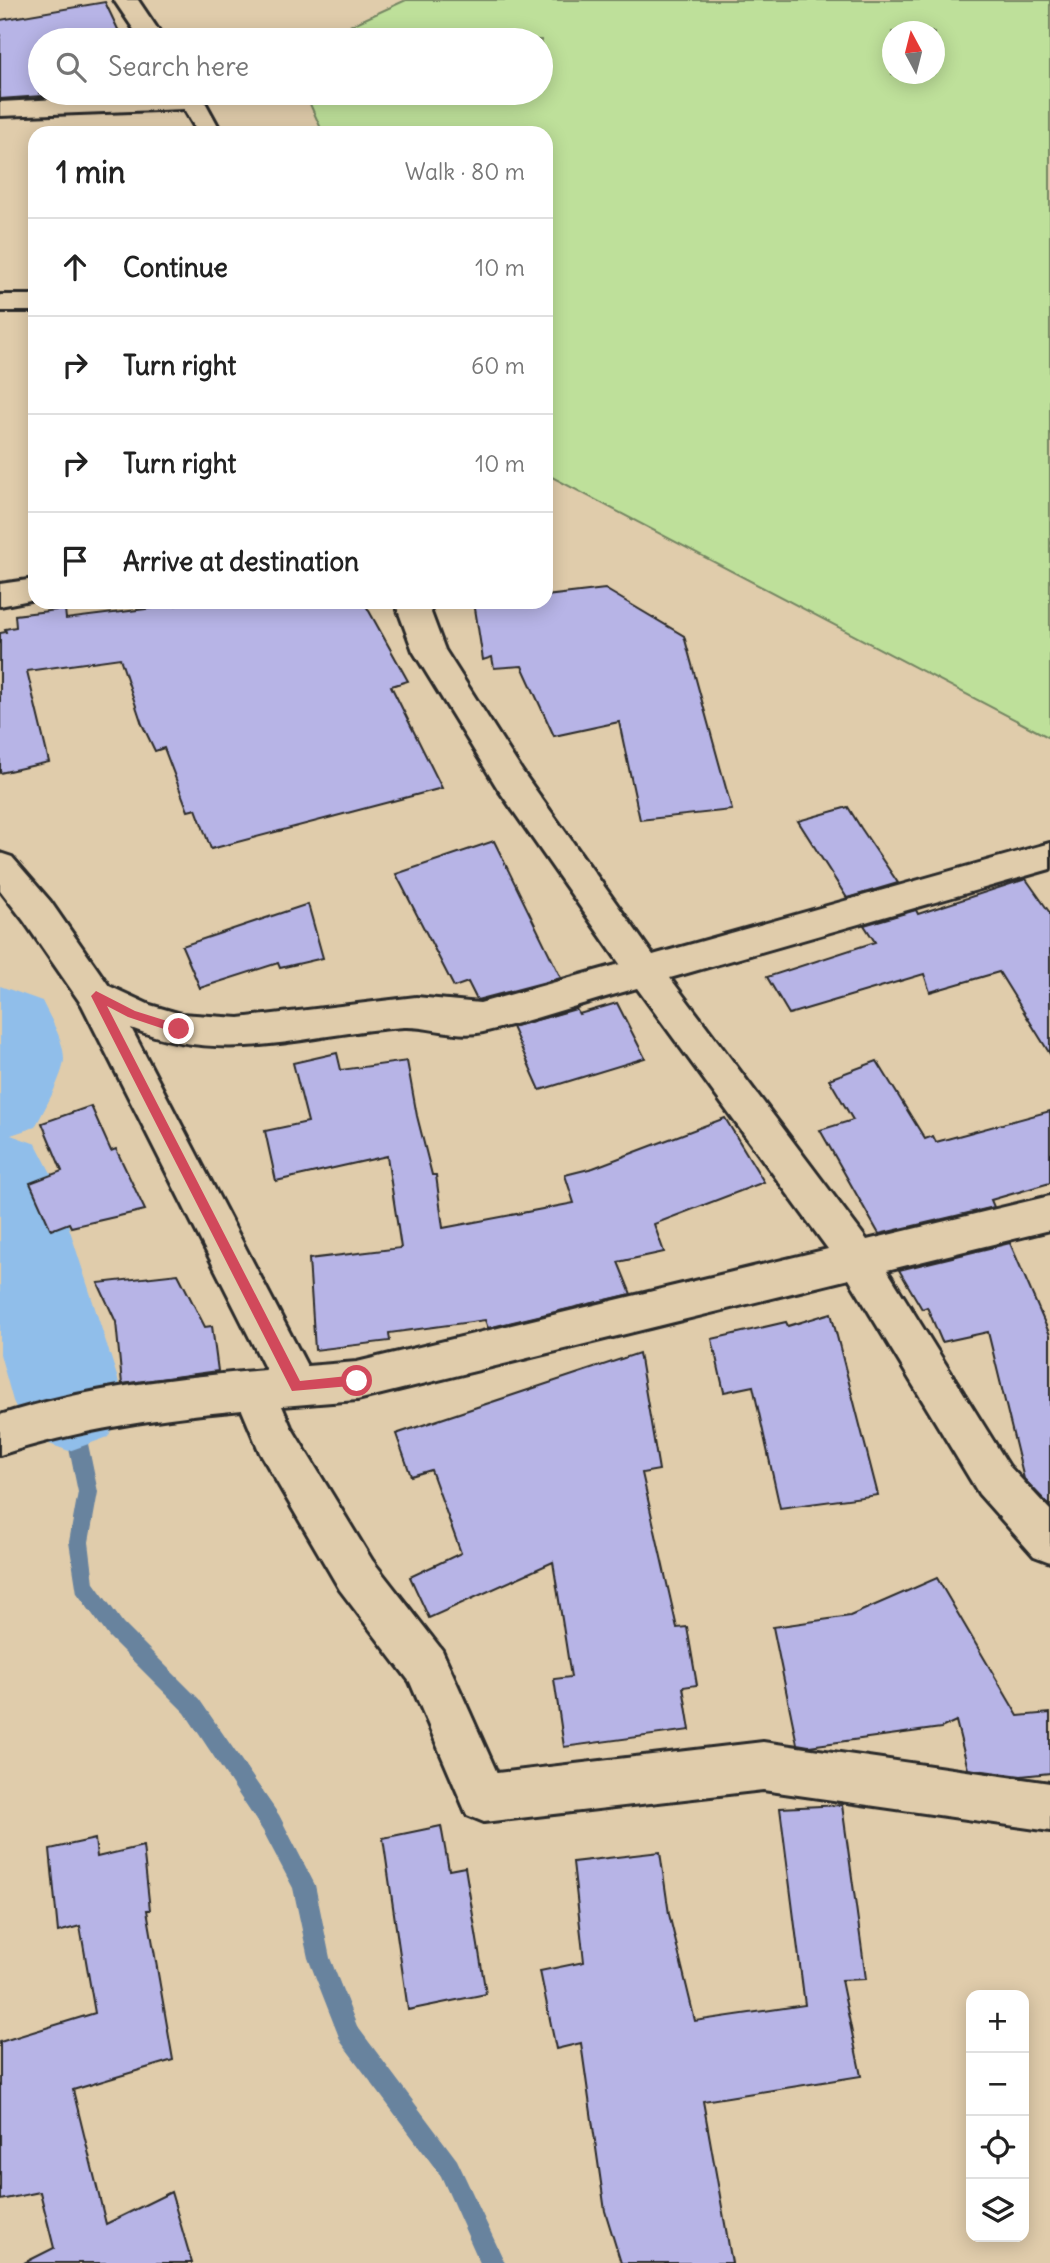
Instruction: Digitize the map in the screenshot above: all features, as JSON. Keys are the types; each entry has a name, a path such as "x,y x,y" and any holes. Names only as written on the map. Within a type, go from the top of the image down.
{"street":[{"path":"126,0 145,28"},
{"path":"0,109 64,105"},
{"path":"195,105 206,126"},
{"path":"0,303 28,303"},
{"path":"0,595 28,590"},
{"path":"414,609 429,651 510,780 646,973 859,1260 994,1480 1049,1537"},
{"path":"96,996 132,1014 179,1029 237,1033 416,1012 458,1019 480,1018 1050,856"},
{"path":"0,866 37,911 96,996 275,1388 275,1439 356,1574 426,1666 484,1798 763,1766 1050,1807"},
{"path":"0,1436 36,1423 194,1395 357,1381 1050,1213"}],"green space":[{"path":"406,0 1050,0 1050,738 553,478 553,126 320,126 310,105 553,105 553,28 345,28"}],"building":[{"path":"105,2 117,28 28,28 28,97 0,99 0,20"},
{"path":"605,589 684,636 732,810 640,820 619,722 554,736 522,666 494,668 492,657 483,660 475,609 553,609 553,595"},
{"path":"65,609 66,619 145,609 368,609 408,681 391,686 442,788 211,849 196,809 188,811 164,748 155,751 142,724 120,658 27,671 49,762 0,773 0,633 16,627 15,615"},
{"path":"848,807 898,883 847,898 798,821"},
{"path":"494,841 561,978 477,1000 468,982 454,987 396,874"},
{"path":"1026,879 1050,913 1050,1054 999,972 930,992 924,974 789,1014 767,977 875,942 864,925 916,910 918,914"},
{"path":"308,904 323,958 280,968 278,963 200,988 182,946"},
{"path":"617,1003 645,1058 540,1090 512,1027 576,1009 579,1014"},
{"path":"337,1053 341,1070 407,1061 432,1175 436,1175 443,1228 574,1203 565,1175 593,1168 725,1118 764,1182 654,1224 664,1252 618,1262 631,1294 488,1328 485,1320 389,1333 390,1341 315,1350 309,1259 401,1248 387,1156 276,1181 265,1131 308,1122 293,1063"},
{"path":"877,1061 925,1139 933,1136 936,1142 1050,1111 1050,1183 991,1200 994,1207 879,1234 820,1130 853,1120 829,1079"},
{"path":"91,1106 111,1151 116,1149 145,1210 71,1227 69,1223 51,1230 30,1183 62,1171 42,1123"},
{"path":"1010,1243 1050,1335 1050,1506 1024,1479 988,1332 942,1342 927,1307 922,1309 899,1270"},
{"path":"178,1274 205,1327 212,1326 218,1371 122,1384 116,1322 98,1283"},
{"path":"831,1313 878,1495 780,1508 753,1386 724,1392 712,1339 786,1322 788,1326"},
{"path":"639,1353 659,1470 642,1473 677,1628 687,1627 697,1685 683,1687 690,1730 564,1747 554,1679 571,1677 553,1562 429,1618 410,1577 461,1553 431,1470 411,1476 396,1434"},
{"path":"937,1578 1018,1716 1050,1713 1050,1773 1021,1776 968,1769 956,1721 941,1728 809,1746 797,1744 773,1627 850,1616"},
{"path":"842,1805 866,1979 841,1980 861,2076 703,2101 732,2263 621,2263 605,2211 581,2043 556,2049 540,1971 584,1962 573,1862 660,1852 669,1914 695,2021 805,2005 780,1808"},
{"path":"441,1826 449,1870 465,1867 486,1994 408,2010 383,1838"},
{"path":"95,1839 97,1857 143,1846 150,1910 147,1910 173,2060 73,2090 106,2224 171,2192 192,2263 24,2263 54,2248 40,2192 0,2200 0,2042 95,2013 80,1926 58,1932 50,1849"}],"waterway":[{"path":"0,1025 7,1029 15,1060 0,1098"},
{"path":"0,1175 69,1401"},
{"path":"76,1434 88,1492 79,1542 84,1586 116,1630 192,1706 271,1823 304,1885 319,1958 349,2034 449,2168 493,2263"}],"route":[{"path":"179,1029 132,1014 96,996 296,1387 357,1381"}]}
